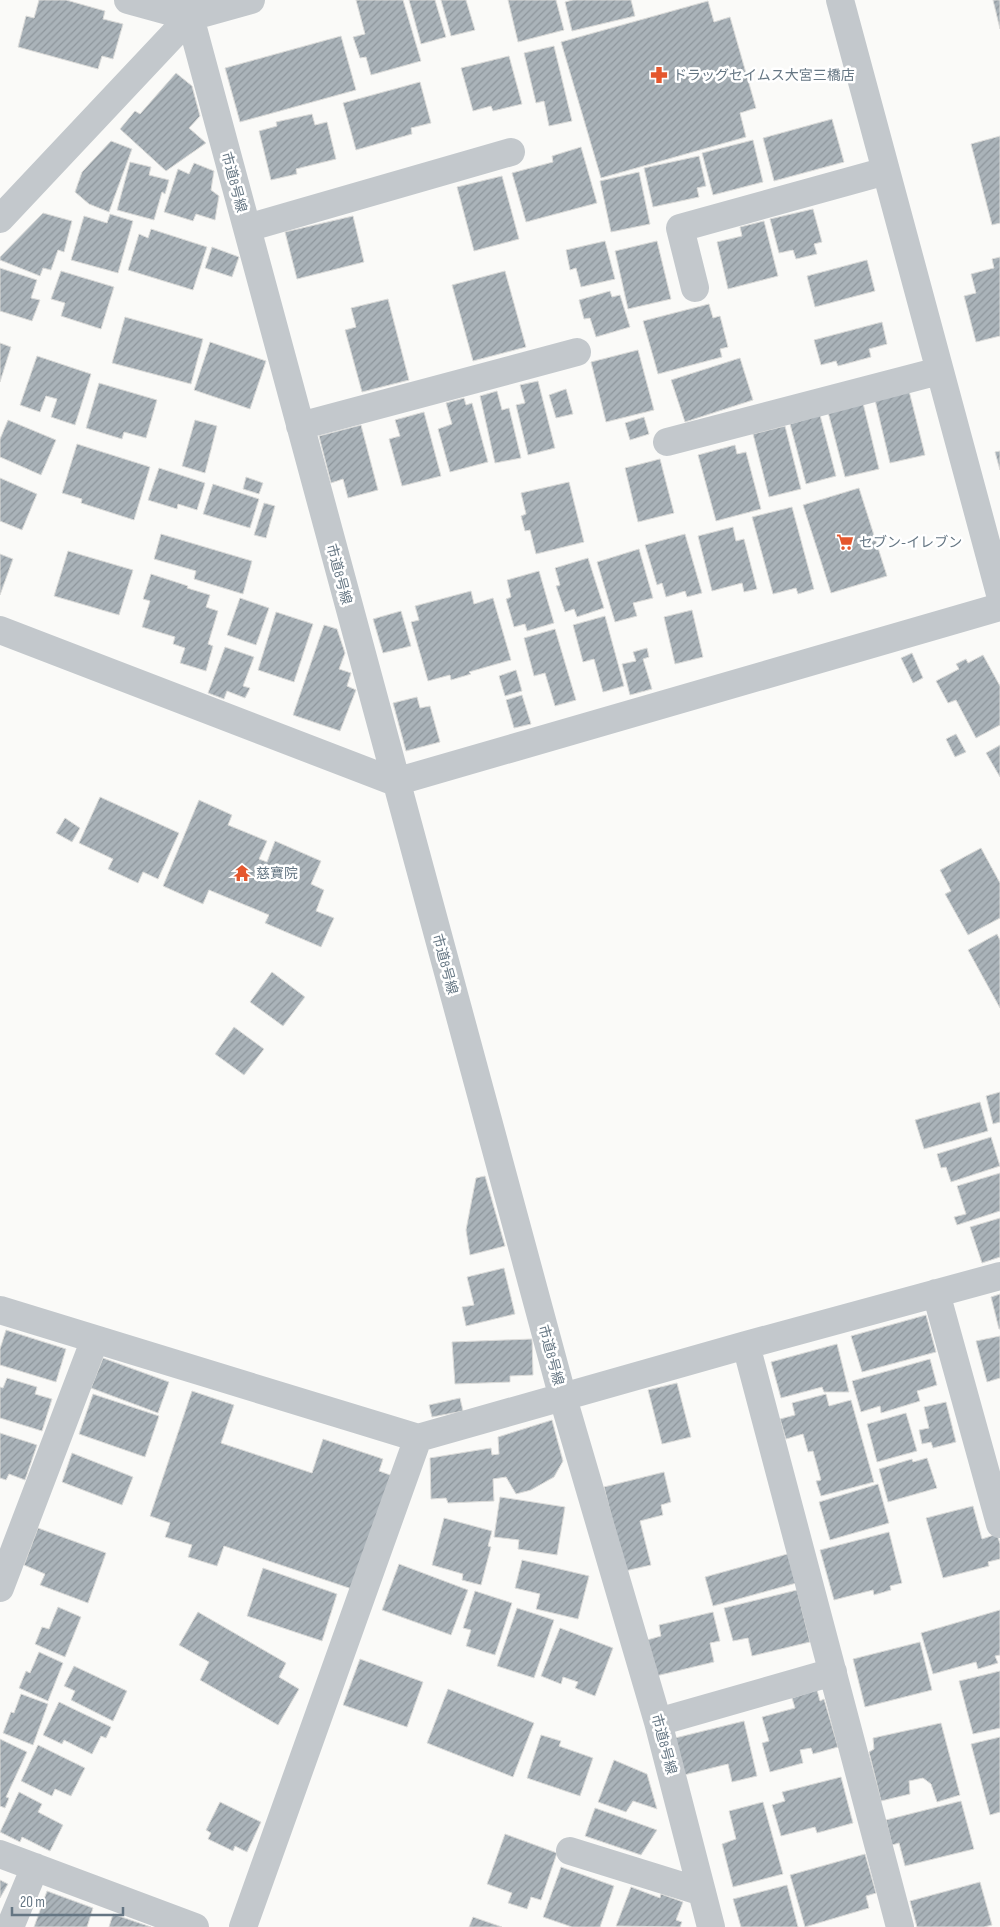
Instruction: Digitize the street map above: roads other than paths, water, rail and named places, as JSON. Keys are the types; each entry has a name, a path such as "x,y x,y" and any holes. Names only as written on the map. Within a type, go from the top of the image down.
{"street":[{"path":"128,0 192,9 251,0"},
{"path":"840,0 1000,594"},
{"path":"0,219 192,9"},
{"name":"市道8号線","path":"192,9 247,228 395,782 563,1398 658,1722 711,1927"},
{"path":"247,228 511,152"},
{"path":"695,288 680,228 886,171"},
{"path":"300,426 577,352"},
{"path":"667,442 939,370"},
{"path":"0,630 395,782 1000,607"},
{"path":"0,1310 418,1438 746,1345 1000,1276"},
{"path":"936,1293 1000,1524"},
{"path":"0,1588 95,1339"},
{"path":"746,1345 900,1927"},
{"path":"243,1927 418,1438"},
{"path":"658,1722 833,1672"},
{"path":"570,1851 702,1892"},
{"path":"0,1854 195,1927"},
{"path":"10,1927 35,1867"}],"place":[{"name":"ドラッグセイムス大宮三橋店","path":"659,75"},
{"name":"セブン-イレブン","path":"845,542"},
{"name":"慈寶院","path":"242,873"}]}
